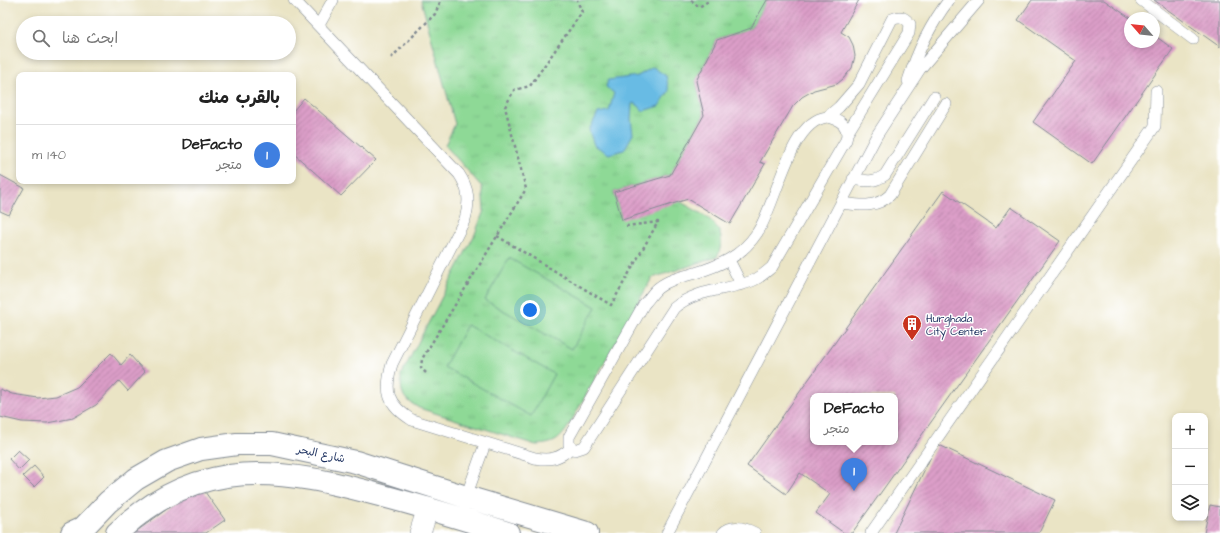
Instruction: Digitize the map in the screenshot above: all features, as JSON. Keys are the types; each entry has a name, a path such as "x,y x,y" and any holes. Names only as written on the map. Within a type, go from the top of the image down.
{"main road":[{"name":"شارع البحر","path":"72,533 83,528 108,502 136,479 167,461 201,449 236,444 272,444 356,462 587,533"},
{"path":"116,533 133,517 161,498 191,484 224,476 257,472 291,475 350,486 508,533"}],"street":[{"path":"420,533 428,508"}],"lane":[{"path":"294,0 459,174 466,184 469,206 466,219 392,364 387,391 391,402 398,411 412,420 485,444 542,459 558,457 571,448"},
{"path":"319,25 333,0"},
{"path":"904,92 916,56 927,32 949,0"},
{"path":"667,533 853,179 878,135 904,92 937,48 979,0"},
{"path":"1141,0 1193,39"},
{"path":"571,448 575,450 584,447 674,308 684,300 698,294 741,284 760,276 772,267 846,140 848,132 909,33 910,24 904,18 900,16 892,19 859,84 827,117"},
{"path":"871,533 1155,126 1156,91"},
{"path":"853,179 875,181 885,175 934,97"},
{"path":"841,203 872,205 885,200 890,195 946,104"},
{"path":"571,448 568,441 570,434 644,304 657,289 671,280 729,260 744,250 758,232 798,137 812,123 820,118 827,117 836,119 845,126 848,132"},
{"path":"729,260 741,284"},
{"path":"466,497 485,444"},
{"path":"723,533 726,530 743,527 755,533"}],"path":[{"path":"391,58 435,14 441,0"},
{"path":"426,374 421,368 422,358 526,189 505,107 514,90 530,86 582,12 577,0"},
{"path":"691,0 699,7 710,0"},
{"path":"497,236 611,305 658,222 626,226"}],"green space":[{"path":"421,0 767,0 751,28 717,40 696,81 704,115 670,175 614,192 622,219 679,201 706,216 718,229 721,237 721,246 717,257 652,278 568,427 562,436 551,443 536,445 419,408 409,401 402,392 401,375 475,234 484,210 482,187 445,145 455,124"},
{"path":"509,258 596,307 572,349 485,300"},
{"path":"467,325 554,374 531,416 444,367"}],"water":[{"path":"653,67 666,76 669,91 659,106 643,111 639,106 634,103 632,104 631,119 633,134 624,150 609,154 594,145 589,130 598,113 609,111 614,93 606,87 608,80 638,76"}],"building":[{"path":"767,0 859,0 841,32 849,37 853,45 855,56 852,68 837,84 814,90 802,97 793,106 760,162 765,164 730,224 688,199 622,220 614,192 670,175 704,115 696,81 717,40 751,28"},
{"path":"1032,0 1104,0 1124,14 1124,48 1160,48 1160,39 1173,49 1092,164 1033,122 1076,61 1018,20"},
{"path":"1154,0 1220,0 1220,47"},
{"path":"304,98 376,160 341,196 296,156 296,107"},
{"path":"0,175 24,188 9,215 0,211"},
{"name":"Hurghada City Center","path":"943,191 996,228 1011,207 1060,241 852,533 844,533 816,513 830,494 800,473 786,494 747,466"},
{"path":"111,353 121,365 130,355 145,372 128,391 119,381 96,405 73,418 47,423 22,422 0,417 0,389 12,394 38,398 56,396 77,387"},
{"path":"937,444 1055,500 1039,533 894,533"},
{"path":"18,450 29,460 19,470 9,459"},
{"path":"34,466 44,477 34,487 23,476"},
{"path":"200,485 225,520 206,533 134,533"},
{"path":"1210,505 1220,507 1220,533 1204,533 1207,521 1208,521"}],"place":[{"name":"Hurghada City Center","path":"912,341"},
{"name":"DeFacto","path":"854,491"}]}
